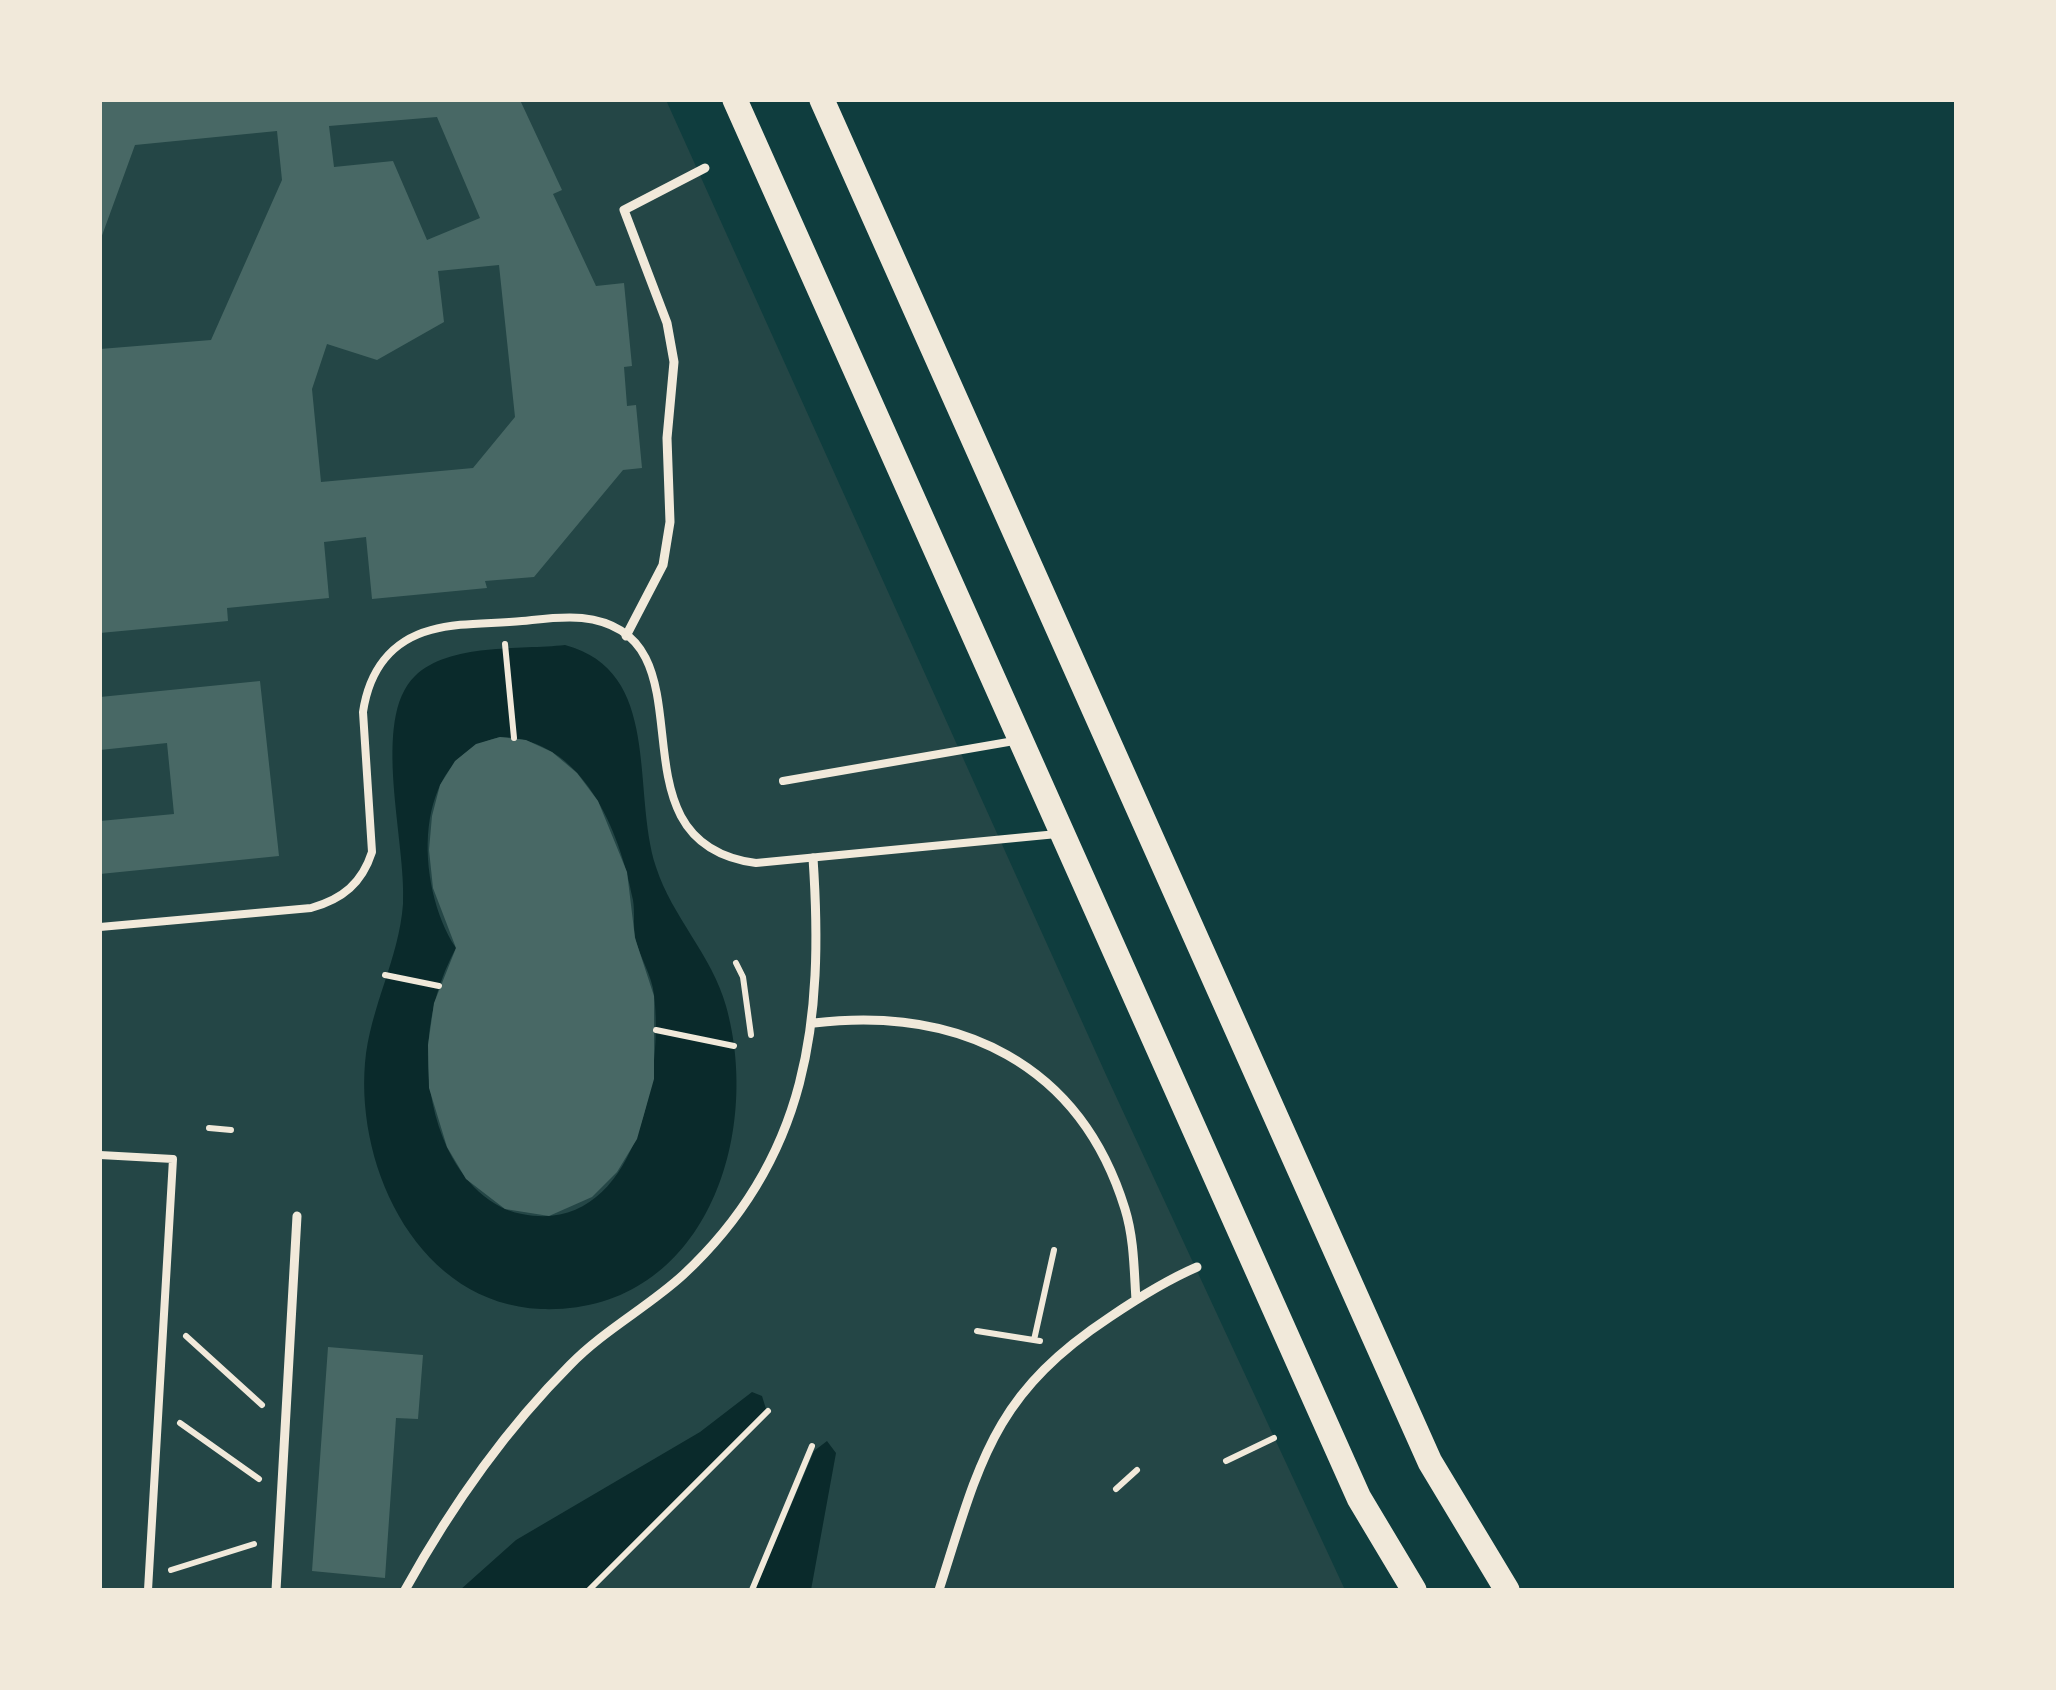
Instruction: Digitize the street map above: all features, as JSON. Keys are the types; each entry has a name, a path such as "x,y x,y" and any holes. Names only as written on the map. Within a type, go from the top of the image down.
{"main road":[{"path":"735,100 1359,1498 1414,1590"},
{"path":"822,100 1430,1462 1507,1590"}],"street":[{"path":"626,636 663,565 670,522 667,438 674,362 666,323 624,210 705,168"},
{"path":"405,1590 478,1471 522,1417 572,1363 680,1278 730,1224 776,1148 796,1098 814,1023 818,942 814,858"},
{"path":"814,1023 867,1018 943,1027 1013,1058 1044,1081 1094,1139 1112,1174 1133,1248 1136,1300"},
{"path":"276,1590 297,1216"},
{"path":"939,1590 974,1480 994,1437 1038,1371 1136,1300 1198,1267"}],"lane":[{"path":"100,927 312,908 329,904 356,884 367,869 374,833 363,712 366,691 374,672 401,643 437,628 564,618 608,624 626,636 652,670 671,798 689,830 719,854 737,861 756,864 1061,834"},
{"path":"782,781 1018,741"},
{"path":"100,1155 172,1159 148,1590"}],"path":[{"path":"505,651 514,738"},
{"path":"736,963 743,978 751,1035"},
{"path":"385,975 439,986"},
{"path":"656,1030 734,1046"},
{"path":"209,1128 231,1130"},
{"path":"1034,1340 1054,1250"},
{"path":"164,1315 285,1426"},
{"path":"977,1330 1068,1347"},
{"path":"158,1408 281,1494"},
{"path":"589,1590 768,1411"},
{"path":"1226,1461 1274,1438"},
{"path":"752,1590 812,1446"},
{"path":"1116,1490 1136,1470"},
{"path":"149,1576 279,1536"}],"shaded area":[{"path":"100,100 666,100 1107,1077 1345,1590 100,1590"},
{"path":"565,645 596,659 617,680 630,706 638,736 656,867 720,987 726,1006 735,1057 735,1110 726,1161 708,1209 680,1251 643,1283 597,1303 541,1309 498,1301 461,1284 430,1257 404,1225 385,1187 372,1146 365,1104 365,1063 403,904 392,751 402,696 415,676 446,658 486,650","holes":["500,737 529,741 554,753 575,771 607,818 627,873 635,937 654,995 653,1066 634,1143 616,1176 592,1201 561,1214 508,1210 484,1196 464,1176 435,1114 428,1066 431,1018 456,948 442,922 428,859 429,827 436,796 449,770 471,749"]},
{"path":"752,1392 762,1396 766,1409 585,1590 460,1590 516,1540 700,1432"},
{"path":"827,1441 836,1453 811,1590 755,1590 814,1451"}],"building":[{"path":"100,100 520,100 562,190 553,194 596,286 624,283 632,366 624,367 627,406 636,405 642,468 623,470 534,577 485,581 487,588 372,599 366,537 324,542 329,598 227,608 228,621 100,633 100,349 211,340 282,180 277,131 135,145 100,241","holes":["437,117 480,218 427,240 393,161 334,167 329,126","499,265 515,417 473,468 321,482 312,389 327,344 377,360 444,322 438,271"]},
{"path":"260,681 279,856 100,874 100,821 174,814 167,743 100,750 100,697"},
{"path":"500,737 526,740 552,752 577,773 598,801 627,872 635,938 654,996 654,1079 637,1139 617,1172 592,1197 549,1216 505,1209 466,1179 447,1147 429,1088 428,1045 434,1003 456,948 433,888 429,850 432,816 440,785 455,761 476,744"},
{"path":"328,1347 423,1355 418,1419 396,1418 385,1578 312,1571"}]}
